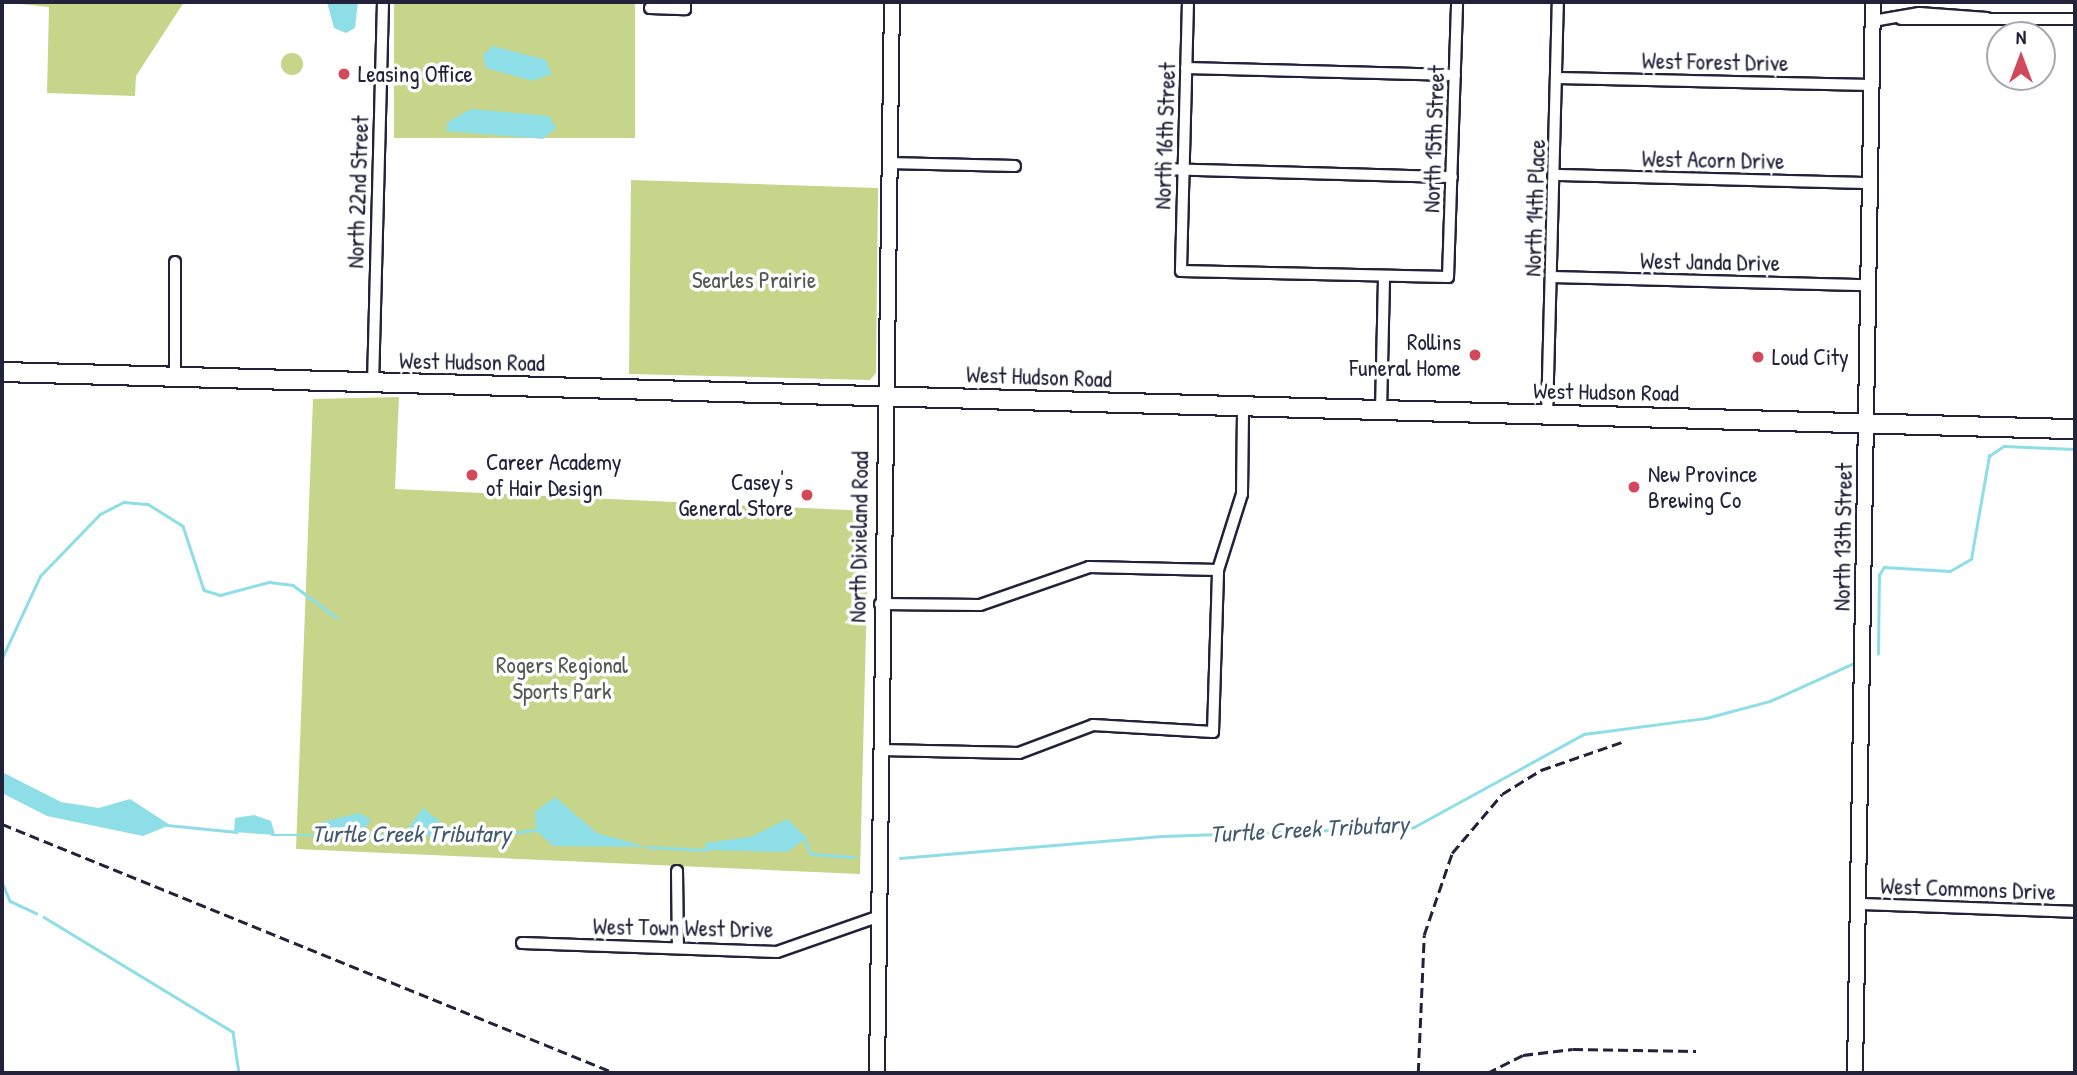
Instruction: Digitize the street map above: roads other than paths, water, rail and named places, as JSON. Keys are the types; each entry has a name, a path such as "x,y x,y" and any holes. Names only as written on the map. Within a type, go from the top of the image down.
{"highway":[{"name":"West Hudson Road","path":"2,372 2075,429"}],"main road":[{"name":"North Dixieland Road","path":"877,1073 881,750 879,604 892,2"},
{"name":"North 13th Street","path":"1855,1073 1860,904 1873,2"}],"street":[{"name":"North 22nd Street","path":"373,384 383,2"},
{"path":"650,8 685,9 685,2"},
{"name":"North 16th Street","path":"1188,2 1181,271 1384,276"},
{"name":"North 15th Street","path":"1384,276 1448,277 1457,2"},
{"name":"North 14th Place","path":"1547,416 1558,2"},
{"path":"1873,21 2075,19"},
{"path":"1186,68 1455,75"},
{"name":"West Forest Drive","path":"1558,78 1871,85"},
{"path":"888,163 1015,166"},
{"path":"1161,169 1452,177"},
{"name":"West Acorn Drive","path":"1555,175 1869,183"},
{"path":"175,262 176,378"},
{"path":"1381,411 1384,276"},
{"name":"West Janda Drive","path":"1552,277 1867,285"},
{"path":"881,750 1019,753 1093,725 1213,732 1217,569 1242,494 1242,407"},
{"path":"879,604 980,606 1089,567 1217,569"},
{"path":"677,871 678,948"},
{"name":"West Commons Drive","path":"1860,904 2075,912"},
{"name":"West Town West Drive","path":"522,943 777,952 880,916"}],"water":[{"path":"327,2 358,2 355,28 346,33 334,28"},
{"path":"493,46 546,60 552,74 532,81 486,68 483,55"},
{"path":"471,109 549,116 556,128 543,139 446,131 448,122"},
{"path":"2,772 61,802 99,808 130,799 170,825 143,836 47,816 2,793"},
{"path":"555,797 597,833 647,847 553,846 536,830 535,812"},
{"path":"423,808 447,827 466,839 403,835"},
{"path":"359,813 371,819 362,833 322,833 314,824"},
{"path":"254,815 271,821 275,835 234,832 235,818"},
{"path":"787,819 807,838 787,852 706,850 705,843 750,837"}],"waterway":[{"name":"Turtle Creek Tributary","path":"1878,654 1879,575 1884,567 1950,571 1971,559 1989,456 2004,446 2075,449"},
{"path":"2,658 40,576 100,514 124,502 148,504 183,526 204,590 220,595 269,582 293,585 336,617"},
{"name":"Turtle Creek Tributary","path":"900,858 1162,836 1414,827 1584,734 1706,718 1770,701 1854,663"},
{"name":"Turtle Creek Tributary","path":"167,825 237,832"},
{"name":"Turtle Creek Tributary","path":"464,838 536,830"},
{"name":"Turtle Creek Tributary","path":"272,835 405,835"},
{"name":"Turtle Creek Tributary","path":"804,838 811,854 854,857"},
{"name":"Turtle Creek Tributary","path":"647,847 707,850"},
{"path":"2,882 10,901 36,913"},
{"path":"44,917 233,1032 239,1073"}],"railway":[{"path":"1418,1073 1424,935 1452,853 1502,794 1541,770 1622,742"},
{"path":"2,824 615,1073"},
{"path":"1487,1073 1523,1055 1573,1049 1696,1051"}],"place":[{"name":"Leasing Office","path":"344,74"},
{"name":"Rollins Funeral Home","path":"1475,355"},
{"name":"Loud City","path":"1758,357"},
{"name":"Career Academy of Hair Design","path":"472,475"},
{"name":"New Province Brewing Co","path":"1634,487"},
{"name":"Casey's General Store","path":"807,495"}],"park label":[{"name":"Searles Prairie","path":"754,280"},
{"name":"Rogers Regional Sports Park","path":"562,678"}]}
